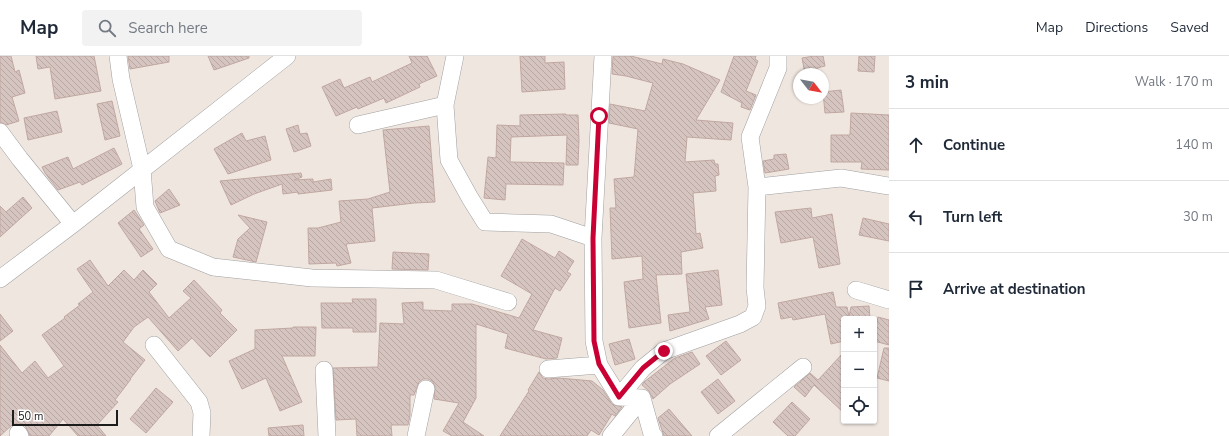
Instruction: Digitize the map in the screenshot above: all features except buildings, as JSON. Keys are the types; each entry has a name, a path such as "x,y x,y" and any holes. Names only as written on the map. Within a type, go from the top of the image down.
{"street":[{"path":"118,56 142,169 145,207 169,249 213,267 312,278 436,280 508,302"},
{"path":"0,279 73,224 287,56"},
{"path":"455,56 445,105 449,160 485,222 551,224 593,238"},
{"path":"603,56 593,238 594,341 599,364 619,397"},
{"path":"619,397 643,368 664,351 740,324 753,317 757,306 755,288 757,187 750,137 778,68 778,56"},
{"path":"358,125 445,105"},
{"path":"0,132 73,224"},
{"path":"757,187 840,178 889,186"},
{"path":"856,290 889,300"},
{"path":"154,345 199,402 202,413 201,436"},
{"path":"548,369 599,364"},
{"path":"718,436 803,367"},
{"path":"324,370 327,436"},
{"path":"416,436 426,389"},
{"path":"619,397 642,398"},
{"path":"611,436 642,398"},
{"path":"642,398 652,434 654,436"}],"route":[{"path":"599,116 593,238 594,341 599,364 619,397 643,368 664,351"}]}
